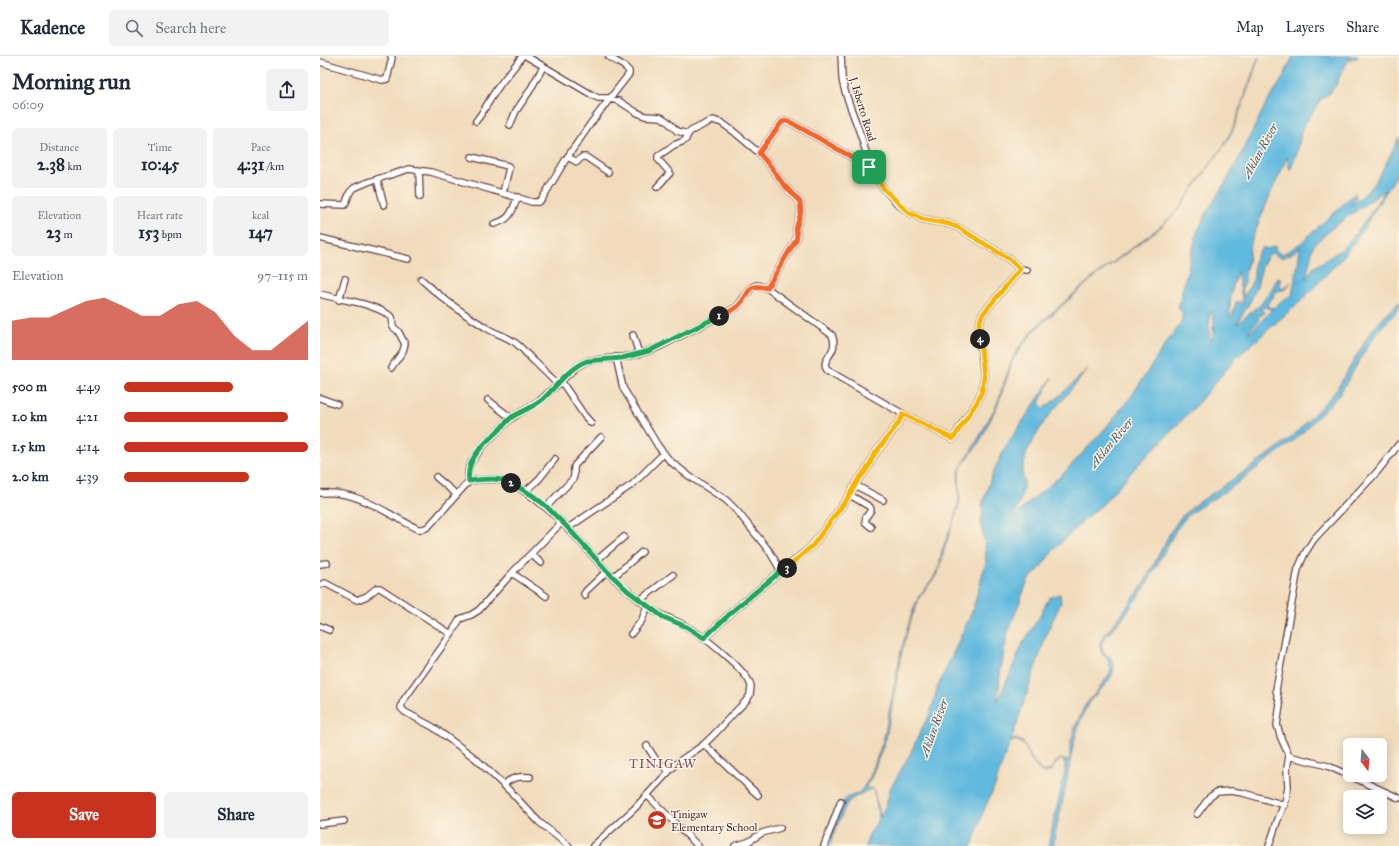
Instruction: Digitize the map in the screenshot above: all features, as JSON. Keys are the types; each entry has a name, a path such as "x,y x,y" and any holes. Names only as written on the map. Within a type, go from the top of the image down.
{"street":[{"path":"320,62 382,80 387,79 392,58 391,56"},
{"path":"476,121 484,112 499,85 522,56"},
{"path":"526,56 598,98 610,98 624,103 627,107 644,116 661,117 677,131 688,134"},
{"path":"320,204 345,205 351,190 368,182 405,170 431,172 532,202 538,202 542,199 568,157 628,74 629,71 624,66 609,56"},
{"name":"J. Isberto Road","path":"841,56 843,82 849,104 865,147 869,167"},
{"path":"510,125 516,111 543,67"},
{"path":"657,187 670,173 658,159 658,156 684,141 691,131 709,121 715,120 722,123 759,153 783,184 800,202 802,207 796,229 796,240 767,288"},
{"path":"759,153 779,125 786,121 792,123 869,167 884,189 908,212 922,219 949,224 959,228 1009,259 1020,269 1028,270"},
{"path":"472,157 508,166 509,168 503,193"},
{"path":"568,157 577,162 582,157 586,157 608,172"},
{"path":"419,170 420,197"},
{"path":"377,179 384,205"},
{"path":"494,224 504,221 510,216 518,197"},
{"path":"320,238 408,259"},
{"path":"469,481 468,474 472,461 482,446 511,418 542,399 581,363 616,357 622,358 661,346 736,307 752,287 757,285 767,288 832,335 835,342 834,348 825,362 824,366 827,370 903,414 953,439 977,402 982,391 984,377 980,343 980,319 988,307 1020,269"},
{"path":"339,300 345,279"},
{"path":"421,279 449,304 486,329 504,336 518,344 537,364 559,383 591,423"},
{"path":"320,294 339,300 367,305 385,312 392,317 393,327 398,331 404,341 404,347 391,368"},
{"path":"633,335 639,354"},
{"path":"616,357 623,388 658,446 670,461 689,476 726,500 737,511 770,552 781,571"},
{"path":"320,398 337,404"},
{"path":"488,400 511,418"},
{"path":"704,638 734,610 781,571 787,568 813,545 850,495 858,480 870,464 873,456 898,424 903,414"},
{"path":"546,506 573,479 575,476 575,465 601,437"},
{"path":"1269,846 1288,793 1287,769 1290,756 1281,738 1277,725 1280,705 1276,690 1298,569 1305,553 1314,539 1377,472 1399,444"},
{"path":"568,528 633,484 664,453"},
{"path":"526,492 555,459"},
{"path":"436,477 456,494"},
{"path":"320,493 337,493 358,498 418,530 428,527 469,481 492,479 506,481 526,492 546,506 607,571 628,591 663,617 687,627 704,638 745,675 751,686 750,694 746,700 704,744 682,758 614,828 593,846"},
{"path":"856,485 883,500"},
{"path":"850,495 870,507 871,510 866,517 865,522 871,527"},
{"path":"562,522 512,573 479,610 460,619 403,701 401,708 405,712 433,727 475,758 539,822 569,846"},
{"path":"598,560 624,538"},
{"path":"613,577 642,552"},
{"path":"532,554 541,563"},
{"path":"320,564 327,563"},
{"path":"585,596 584,594 586,591 607,571"},
{"path":"512,573 546,596"},
{"path":"640,600 673,575"},
{"path":"320,585 325,583 356,600 367,596 377,588 380,588 451,634"},
{"path":"631,634 642,620 647,606"},
{"path":"320,626 329,630"},
{"path":"704,744 758,795"},
{"path":"647,746 656,760 669,771"},
{"path":"1290,756 1328,766 1399,798"},
{"path":"503,785 512,778 518,776 530,778"},
{"path":"1197,814 1210,797 1218,792 1231,791 1243,793 1284,805"},
{"path":"647,795 698,846"},
{"path":"824,846 840,801"},
{"path":"320,824 344,821"},
{"path":"735,846 753,840 766,832 780,828"}],"water":[{"path":"1259,56 1234,127 1226,143 1191,191 1226,142 1234,126"},
{"name":"Aklan River","path":"1293,56 1358,56 1357,58 1349,59 1336,85 1329,94 1322,98 1302,128 1297,153 1290,171 1287,157 1250,244 1248,263 1245,271 1245,282 1242,288 1244,297 1254,278 1254,262 1258,253 1263,247 1267,249 1275,246 1276,251 1282,254 1290,250 1301,243 1355,193 1356,197 1351,205 1359,199 1367,192 1380,175 1399,137 1399,167 1393,181 1356,240 1341,259 1302,300 1236,358 1192,410 1134,469 1102,505 1085,519 1053,551 1037,572 1028,580 1007,635 1000,674 998,701 1024,641 1040,616 1049,598 1060,594 1061,603 1048,630 1011,741 1015,739 1023,742 1034,762 1043,772 1050,770 1055,763 1061,759 1056,763 1051,771 1043,773 1033,763 1023,744 1015,740 1009,744 972,846 865,846 870,833 879,819 875,796 880,817 887,803 890,789 930,714 938,686 972,612 986,562 985,544 981,525 983,502 992,475 1006,446 1052,378 1039,403 1044,408 1055,400 1088,369 1044,422 1027,451 1022,473 1024,481 1021,498 1013,519 1027,504 1064,473 1103,431 1130,398 1180,325 1183,313 1178,308 1197,232 1208,210 1233,170 1267,102 1283,78","holes":["1386,189 1361,227 1342,249 1313,268 1306,280 1313,246 1331,229","1300,247 1292,295 1280,302 1275,307 1270,308 1268,304 1275,292 1286,289 1291,282 1286,287 1281,288 1280,278 1277,279 1261,304 1237,324 1249,304 1257,286 1266,258 1270,253 1282,257","1237,271 1243,305 1240,302 1236,302 1232,317 1230,315 1232,292","1263,307 1267,307 1271,311 1249,333 1259,318 1257,316 1262,315 1264,312 1261,310","1210,313 1213,314 1215,332 1213,326 1212,340 1210,339 1209,328"]},
{"path":"1177,211 1161,227 1092,279 1037,328 1013,360 998,404 979,443 961,467 997,404 1012,359 1020,346 1038,325 1091,279 1161,226"},
{"path":"1399,302 1399,309 1379,330 1339,395 1297,438 1229,489 1186,517 1176,530 1145,587 1122,619 1106,636 1101,644 1103,653 1111,658 1113,662 1113,672 1107,683 1090,701 1079,725 1074,742 1053,846 1048,846 1065,772 1065,762 1061,759 1065,761 1070,759 1070,745 1075,727 1085,705 1110,673 1111,668 1107,659 1102,654 1099,644 1104,635 1143,585 1171,531 1181,517 1195,505 1263,459 1293,436 1335,392 1372,330"},
{"path":"961,467 959,474 960,501 956,514 959,501 958,475"},
{"path":"954,520 940,568 935,577 920,596 909,625 902,651 886,738 871,778 866,786 869,789 850,800 846,805 829,846 826,846 841,804 848,797 861,791 870,777 884,738 901,651 911,616 919,596 934,577 939,567 942,550"}],"place":[{"name":"Tinigaw Elementary School","path":"657,820"}],"district":[{"name":"TINIGAW","path":"663,763"}],"route":[{"path":"786,121 792,123 869,167 884,189 908,212 922,219 949,224 959,228 1009,259 1020,269 982,315 979,324 984,377 982,391 977,402 953,439 903,414 898,424 873,456 870,464 858,480 847,499 813,545 787,568 781,571 734,610 704,638 687,627 663,617 621,586 568,528 546,506 532,495 506,481 492,479 469,481 469,468 482,446 511,418 528,409 542,399 564,377 581,363 616,357 622,358 649,351 736,307 752,287 757,285 767,288 796,240 796,229 802,207 800,202 783,184 759,153 782,122 786,121"}]}
